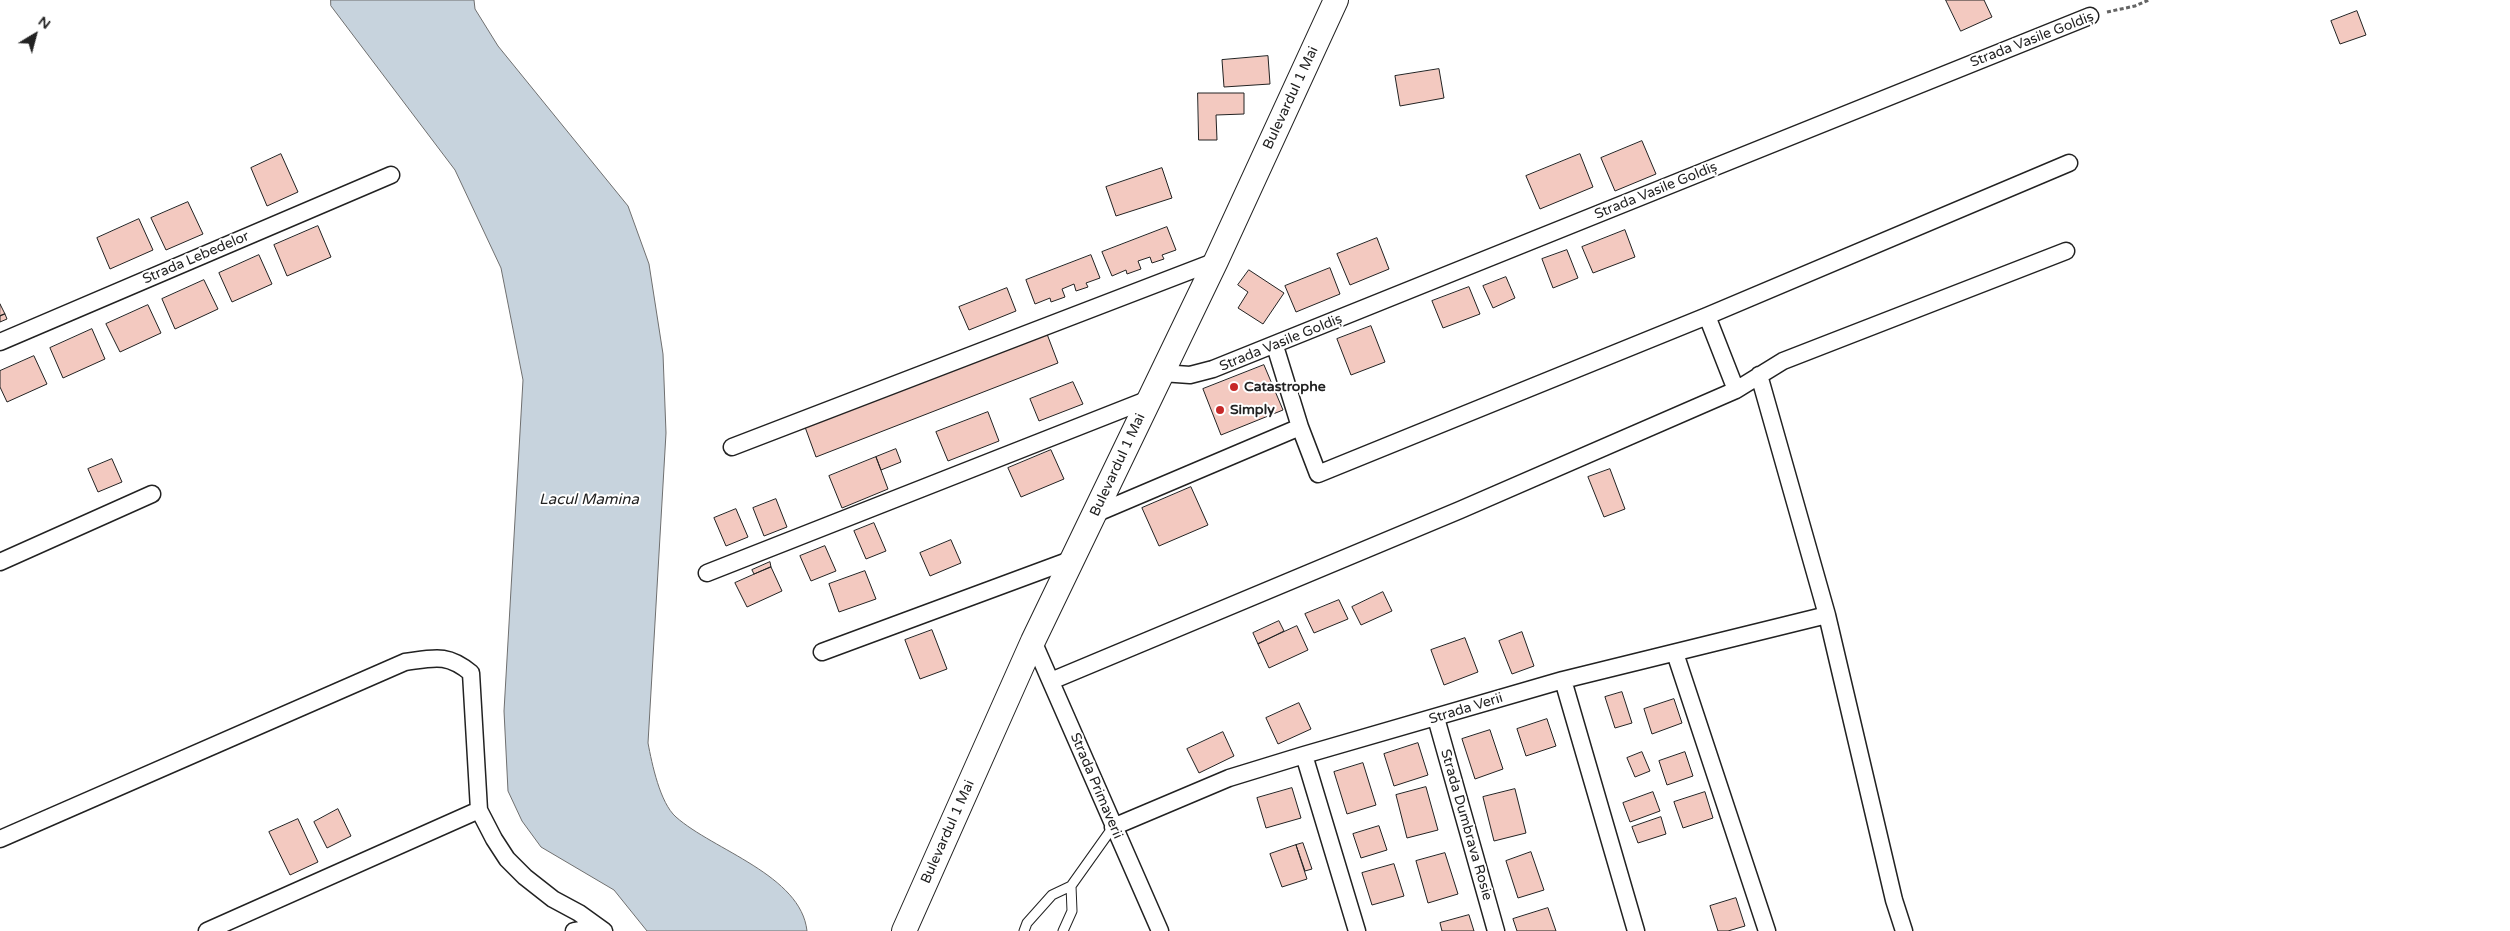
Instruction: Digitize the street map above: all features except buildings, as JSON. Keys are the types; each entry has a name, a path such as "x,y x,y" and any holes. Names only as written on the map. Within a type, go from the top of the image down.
{"main road":[{"name":"Bulevardul 1 Mai","path":"904,931 1033,641 1216,261 1336,0"}],"street":[{"name":"Strada Vasile Goldiș","path":"1162,373 1190,375 1213,370 2090,16"},
{"path":"1275,346 1300,427 1318,474 1707,316 2069,164"},
{"name":"Strada Lebedelor","path":"0,342 391,175"},
{"path":"1051,681 1460,510 1736,390 1759,374 1783,361 2066,251"},
{"path":"732,448 1216,261"},
{"path":"1707,316 1736,390"},
{"path":"1759,374 1827,615 1894,900 1904,931"},
{"path":"707,573 1150,399"},
{"path":"1095,514 1300,427"},
{"path":"0,562 152,494"},
{"path":"822,652 1073,559"},
{"name":"Strada Verii","path":"1113,826 1229,778 1304,755 1563,680 1827,615"},
{"name":"Strada Primaverii","path":"1033,641 1160,931"},
{"path":"1675,653 1767,931"},
{"path":"0,839 405,662 442,656 459,663 471,673 479,810 506,859 553,899 579,913 600,929"},
{"path":"1563,680 1636,931"},
{"name":"Strada Dumbrava Rosie","path":"1436,718 1496,931"},
{"path":"1304,755 1357,931"},
{"path":"207,931 479,810"},
{"path":"574,931 600,929"}],"lane":[{"path":"1024,931 1027,923 1052,895 1071,886 1113,826"},
{"path":"1063,931 1072,911 1071,886"}],"path":[{"name":"Strada Vasile Goldiș","path":"2090,16 2136,6 2149,0"}],"water":[{"name":"Lacul Mamina","path":"331,0 474,0 475,9 498,46 628,206 649,264 663,354 666,433 648,743 654,772 670,811 692,829 773,879 789,894 801,911 807,931 647,931 614,890 541,847 522,821 508,791 504,711 523,380 501,268 455,170 331,6"}],"place":[{"name":"Catastrophe","path":"1234,387"},
{"name":"Simply","path":"1220,410"}]}
